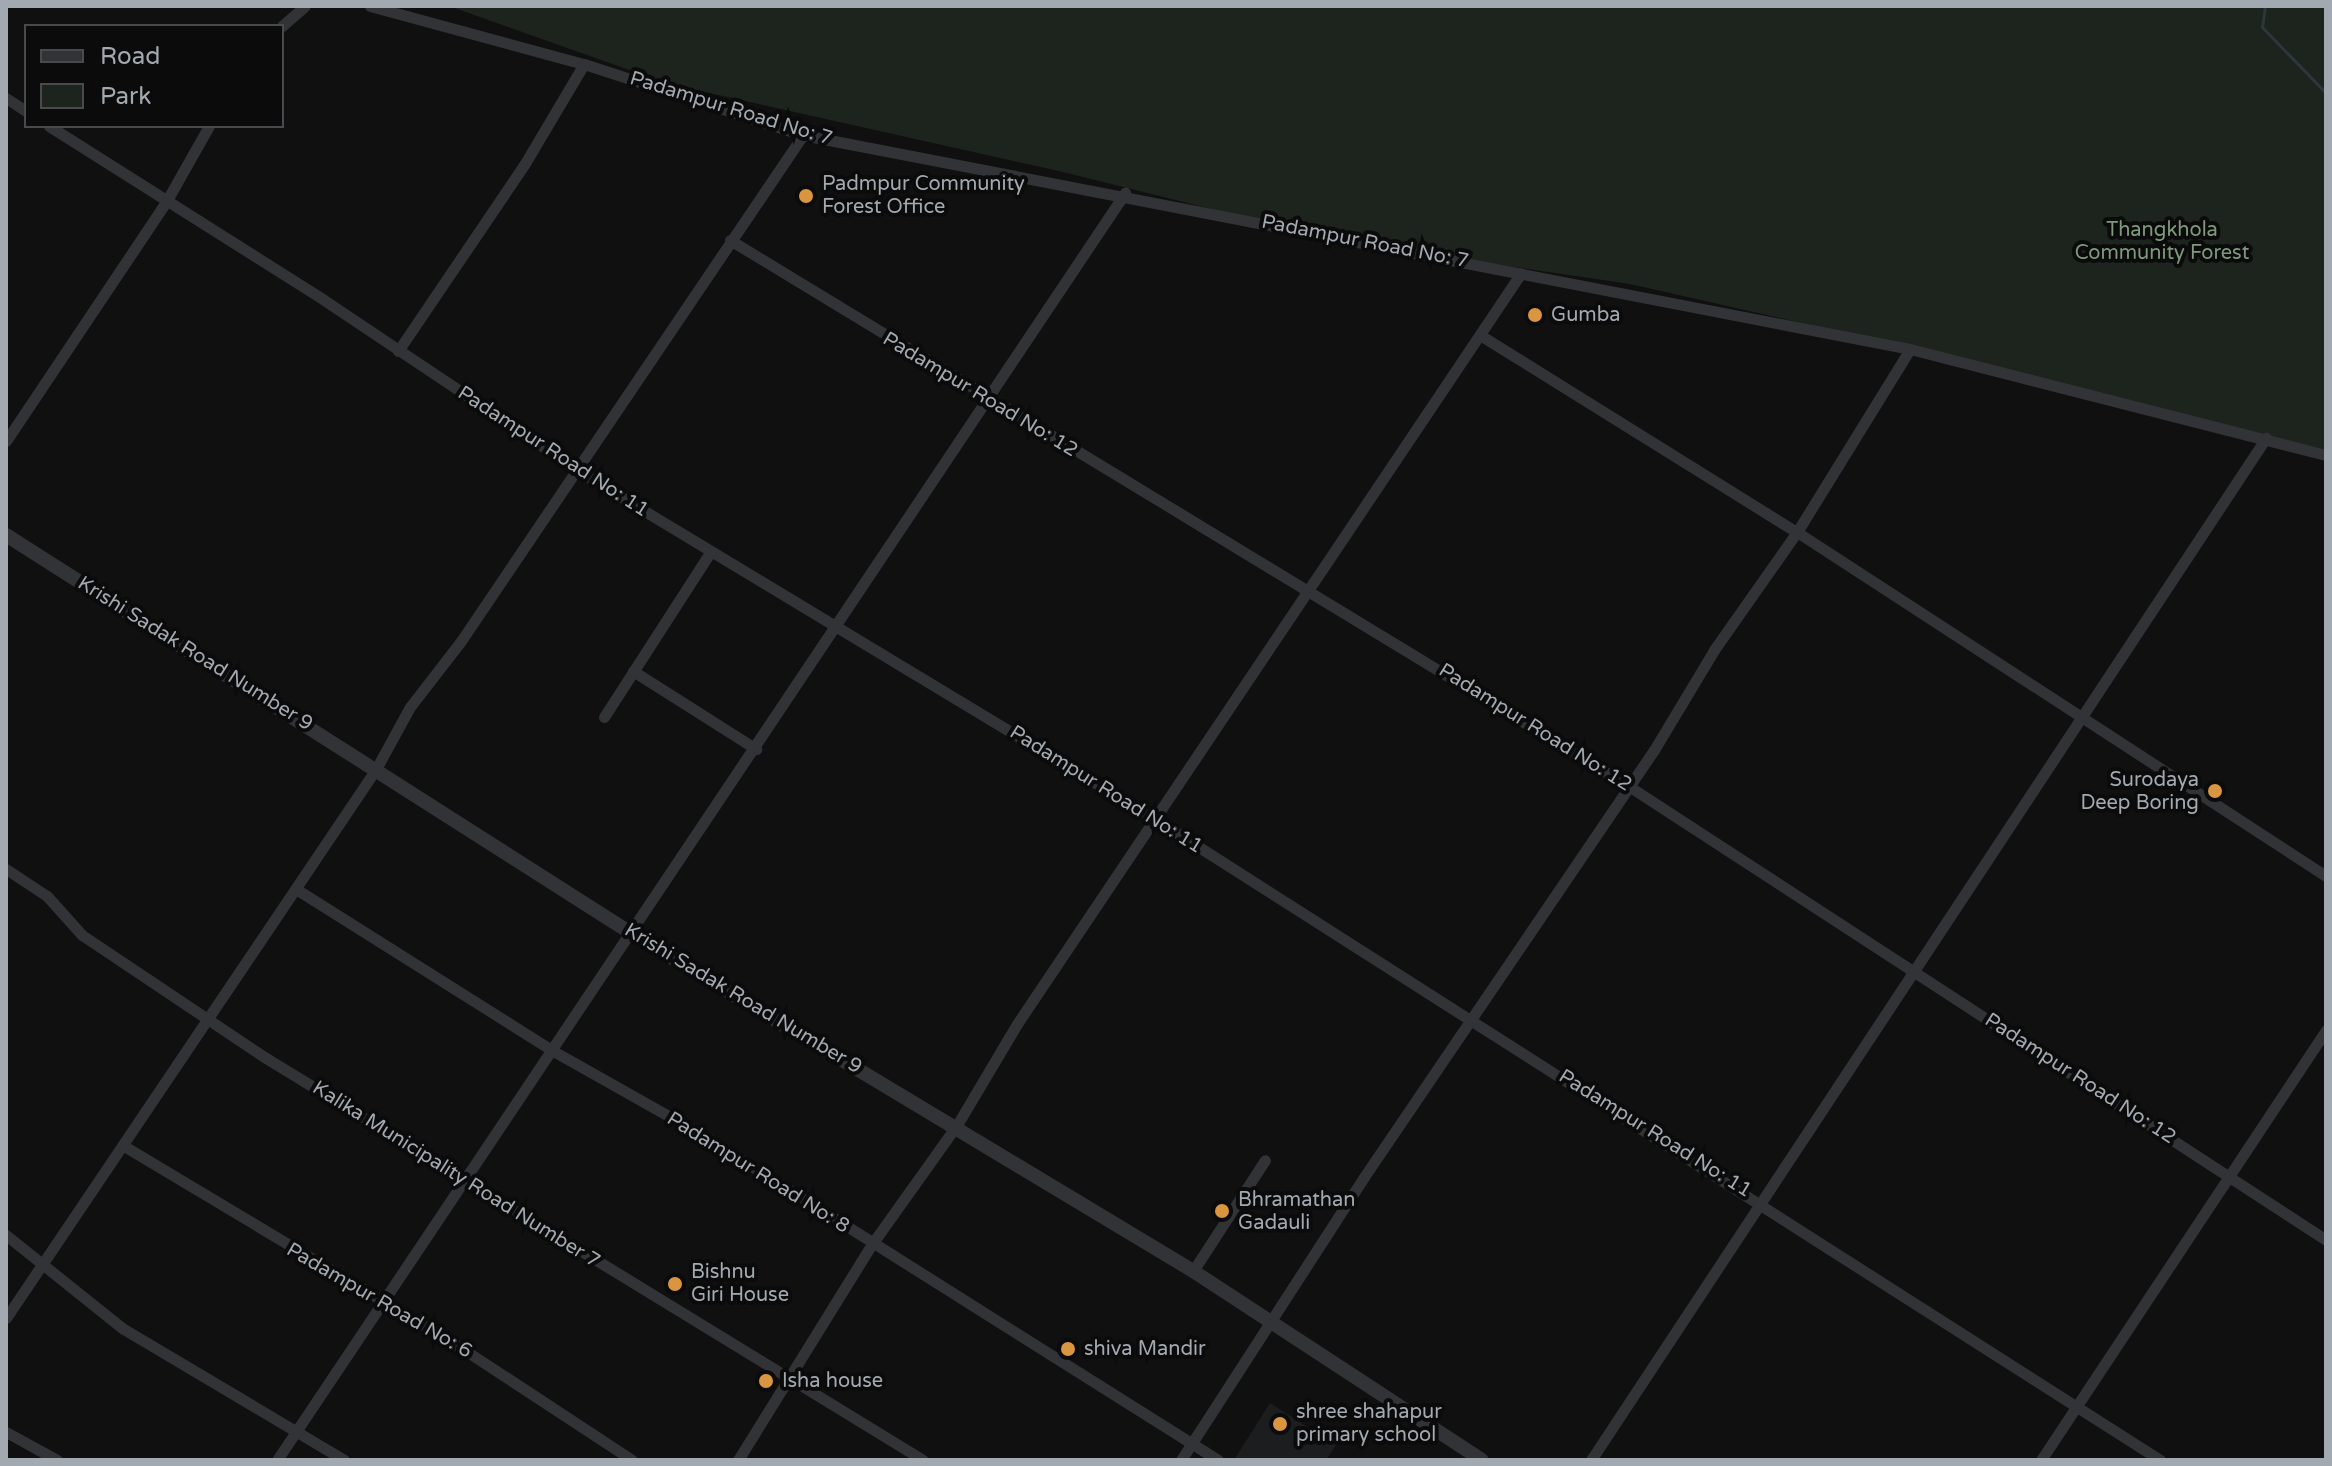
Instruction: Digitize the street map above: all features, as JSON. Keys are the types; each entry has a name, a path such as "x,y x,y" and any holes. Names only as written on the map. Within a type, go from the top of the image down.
{"street":[{"path":"284,24 305,6"},
{"name":"Padampur Road No: 7","path":"370,6 584,64 803,135 1125,193 1910,349 2326,455"},
{"path":"398,351 524,165 584,64"},
{"path":"6,98 24,110"},
{"name":"Padampur Road No: 11","path":"52,128 574,468 1155,819 1762,1202 2160,1460"},
{"path":"6,441 166,202 208,128"},
{"path":"6,1318 124,1146 205,1018 376,769 410,707 461,641 574,468 803,135"},
{"path":"277,1460 383,1300 468,1182 1125,193"},
{"name":"Padampur Road No: 12","path":"730,240 1246,557 1311,589 1627,785 2326,1240"},
{"path":"738,1460 872,1244 957,1125 1017,1024 1521,273"},
{"path":"1480,335 1797,532 2326,876"},
{"path":"1181,1460 1269,1322 1797,532 1910,349"},
{"path":"1591,1460 2266,438"},
{"name":"Krishi Sadak Road Number 9","path":"6,535 631,933 957,1125 1193,1271 1482,1460"},
{"path":"604,717 711,551"},
{"path":"633,671 756,749"},
{"name":"Kalika Municipality Road Number 7","path":"6,869 47,896 82,935 205,1018 923,1460"},
{"name":"Padampur Road No: 8","path":"296,889 555,1052 699,1133 1218,1460"},
{"path":"2041,1460 2231,1178 2326,1030"},
{"name":"Padampur Road No: 6","path":"124,1146 383,1300 632,1460"},
{"path":"1193,1271 1265,1160"},
{"path":"6,1235 122,1328 344,1460"},
{"path":"6,1432 57,1460"}],"shaded area":[{"name":"shree shahapur primary school","path":"1270,1403 1336,1445 1326,1460 1234,1460"}],"green space":[{"name":"Thangkhola Community Forest","path":"449,6 2326,6 2326,453 1931,352 1630,284 1344,242 1063,172 669,84"}],"waterway":[{"path":"2265,6 2262,27 2326,93"}],"place":[{"name":"Padmpur Community Forest Office","path":"806,196"},
{"name":"Gumba","path":"1535,315"},
{"name":"Surodaya Deep Boring","path":"2215,791"},
{"name":"Bhramathan Gadauli","path":"1222,1211"},
{"name":"Bishnu Giri House","path":"675,1284"},
{"name":"shiva Mandir","path":"1068,1349"},
{"name":"Isha house","path":"766,1381"},
{"name":"shree shahapur primary school","path":"1280,1424"}]}
